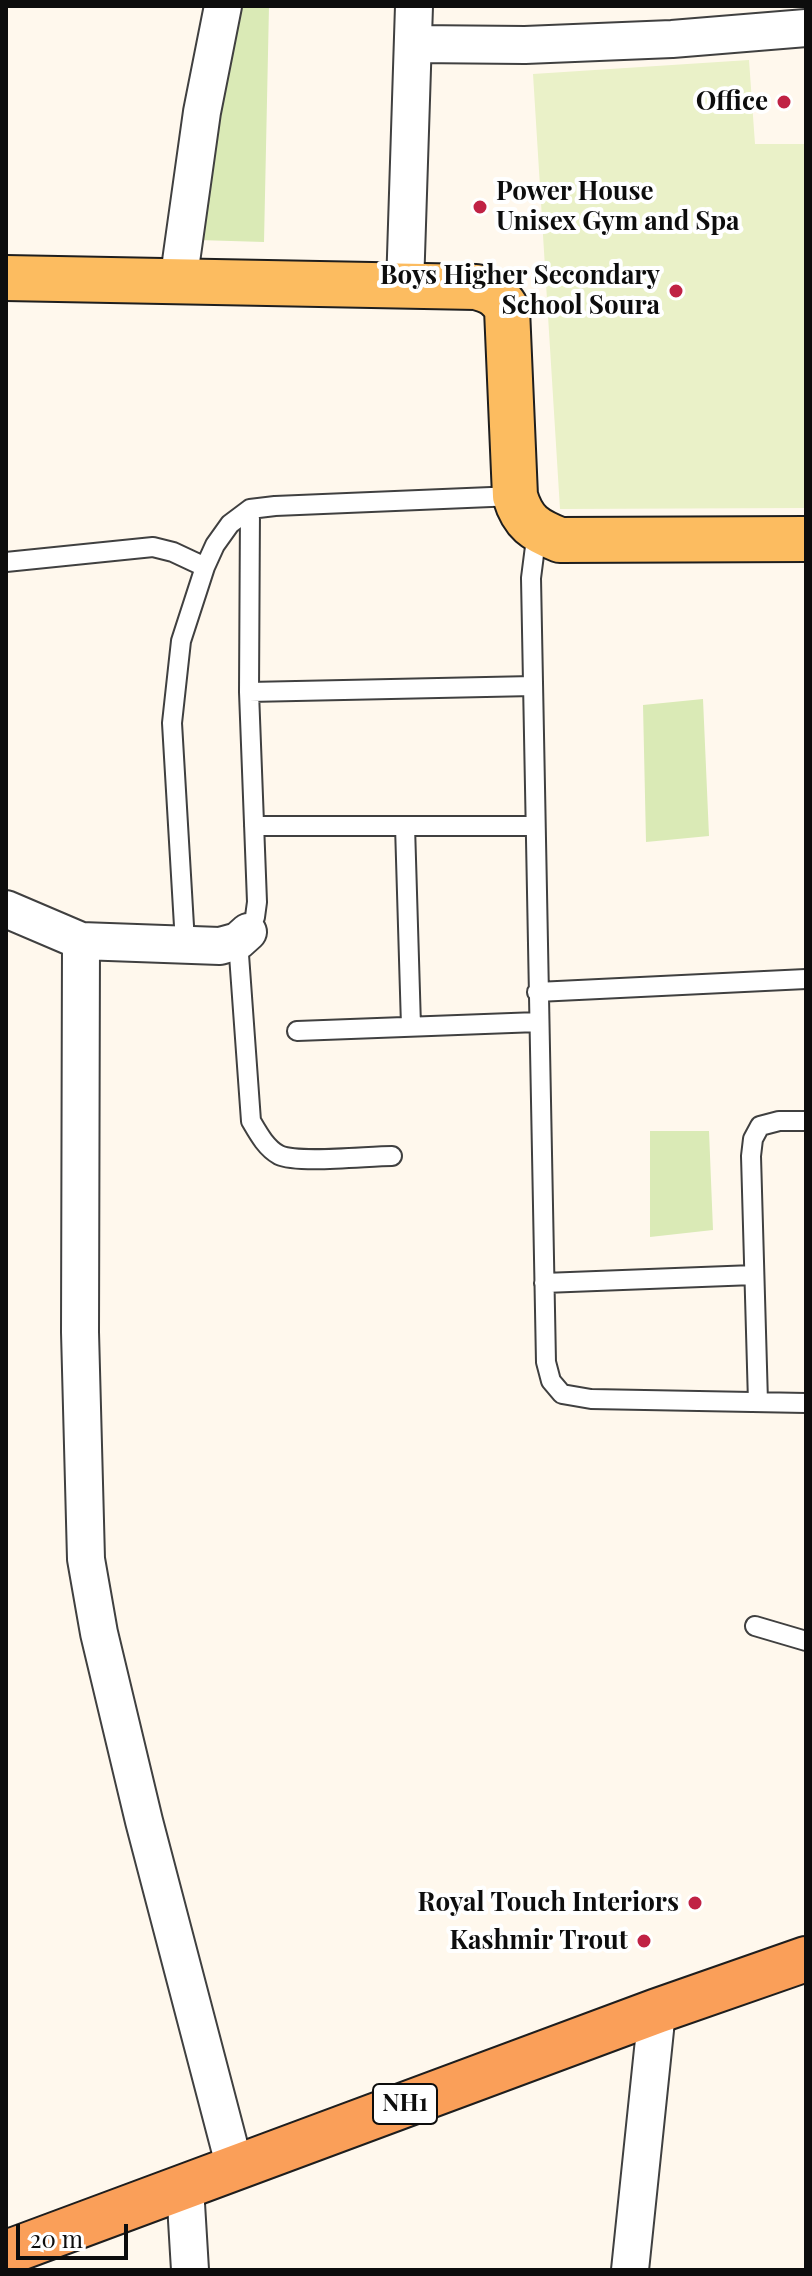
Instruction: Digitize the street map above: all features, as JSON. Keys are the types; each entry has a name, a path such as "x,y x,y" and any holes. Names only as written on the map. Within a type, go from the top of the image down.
{"highway":[{"name":"NH1","path":"6,2253 657,2011 806,1959"}],"main road":[{"path":"6,278 476,287 495,293 507,309 526,513 560,540 806,539"}],"street":[{"path":"178,283 202,112 223,6"},
{"path":"405,287 414,6"},
{"path":"414,44 525,45 672,23 803,21"},
{"path":"6,909 81,941 220,946 243,937"},
{"path":"81,941 80,1332 86,1559 99,1633 144,1821 235,2168"},
{"path":"630,2270 657,2011"},
{"path":"185,2187 190,2270"}],"lane":[{"path":"250,509 249,692 257,902 255,917 243,937 251,1121 259,1135 280,1156 392,1156"},
{"path":"185,943 172,723 181,641 205,567 215,545 230,524 250,509 526,513 531,578 546,1362 551,1381 562,1394 591,1399 806,1403"},
{"path":"6,562 153,547 173,552 205,567"},
{"path":"249,692 533,686"},
{"path":"254,826 535,826"},
{"path":"405,826 411,1026"},
{"path":"537,992 806,979"},
{"path":"297,1031 538,1022"},
{"path":"758,1402 753,1139 760,1126 779,1121 806,1121"},
{"path":"544,1283 754,1275"},
{"path":"755,1626 806,1641"}],"green space":[{"path":"235,6 269,6 264,242 198,240"},
{"name":"Boys Higher Secondary School Soura","path":"749,60 755,144 806,144 806,508 560,509 533,74"},
{"path":"703,699 709,836 646,842 643,705"},
{"path":"650,1131 709,1131 713,1230 650,1237"}],"place":[{"name":"Office","path":"784,102"},
{"name":"Power House Unisex Gym and Spa","path":"480,207"},
{"name":"Boys Higher Secondary School Soura","path":"676,291"},
{"name":"Royal Touch Interiors","path":"695,1903"},
{"name":"Kashmir Trout","path":"644,1941"}]}
